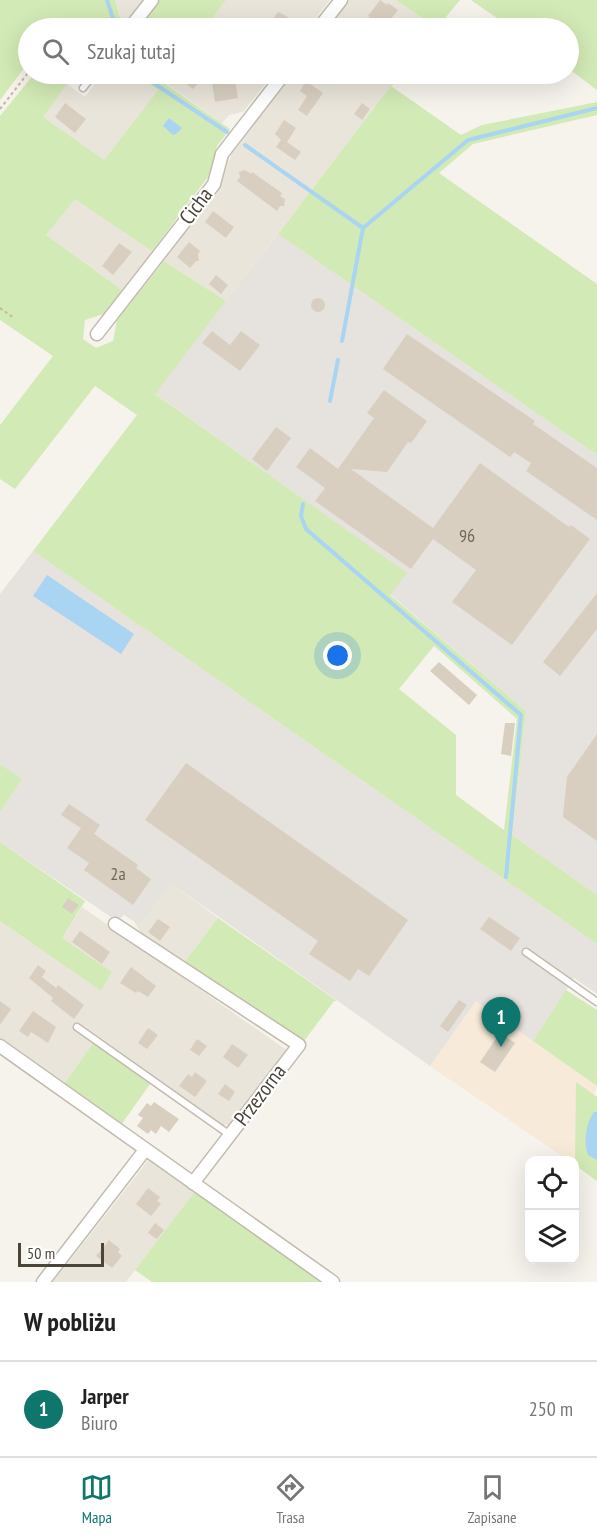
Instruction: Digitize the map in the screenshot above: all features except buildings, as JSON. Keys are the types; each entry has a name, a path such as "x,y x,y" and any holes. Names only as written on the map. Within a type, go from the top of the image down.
{"street":[{"path":"138,18 152,0"},
{"path":"327,18 341,0"},
{"name":"Cicha","path":"97,334 214,184 222,154 276,84"},
{"name":"Przezorna","path":"115,924 298,1045 193,1183"},
{"path":"0,1046 333,1282"},
{"path":"43,1282 146,1150"}],"lane":[{"path":"83,88 86,84"},
{"path":"526,952 597,1002"},
{"path":"77,1027 230,1135"}],"path":[{"path":"0,109 19,84"},
{"path":"78,84 83,88"},
{"path":"0,308 14,318"}],"shaded area":[{"path":"115,0 146,0 132,18 121,18"},
{"path":"226,0 330,0 316,18 212,18"},
{"path":"349,0 396,0 422,18 335,18"},
{"path":"67,84 85,97 95,84 149,84 158,90 104,160 42,117"},
{"path":"167,84 265,84 243,112 229,115 222,123"},
{"path":"285,84 393,84 226,301 164,261 221,185 232,152"},
{"path":"75,198 152,251 122,290 46,235"},
{"path":"278,234 597,455 597,895 512,835 526,711 390,594 406,573 154,393"},
{"path":"33,551 597,944 597,994 574,978 533,1041 476,1001 430,1066 172,884 140,925 124,915 117,921 0,842 0,812 22,779 0,764 0,594"},
{"path":"172,884 218,918 183,964 144,938 134,921 140,925"},
{"path":"82,907 288,1051 231,1125 223,1125 80,1023 75,1031 93,1043 64,1084 0,1039 0,921 101,991 112,972 62,938"},
{"path":"476,1001 597,1086 594,1095 597,1097 597,1181 579,1168 579,1156 562,1156 430,1066"},
{"path":"150,1158 195,1191 126,1282 53,1282"}],"green space":[{"path":"0,0 115,0 120,18 18,18 18,76 0,100"},
{"path":"158,0 226,0 212,18 145,17"},
{"path":"396,0 460,0 445,18 422,18"},
{"path":"471,0 597,0 597,90 579,76 579,18 497,18"},
{"path":"26,84 67,84 43,117 104,160 158,90 149,84 165,84 230,129 217,146 208,177 152,251 75,199 46,235 122,290 104,314 85,320 83,339 96,348 113,341 117,320 164,261 226,301 155,394 407,573 390,595 526,711 512,835 597,895 597,944 33,551 137,415 95,386 15,489 0,479 0,425 53,356 0,320 0,116","holes":["434,646 517,719 504,830 456,795 456,735 399,689"]},
{"path":"391,86 461,135 482,125 597,102 597,115 473,144 439,173 597,284 597,455 278,234"},
{"path":"0,764 22,779 0,812"},
{"path":"0,842 85,901 62,938 112,972 101,991 0,921"},
{"path":"218,918 337,1001 334,1001 304,1041 183,964"},
{"path":"566,990 597,1010 597,1086 533,1041"},
{"path":"93,1043 150,1084 121,1125 64,1084"},
{"path":"576,1082 597,1097 597,1181 579,1168 579,1156 575,1156"},
{"path":"195,1191 323,1282 152,1282 135,1270"}],"water":[{"path":"169,118 182,128 173,135 163,126"},
{"path":"47,575 134,634 121,654 33,596"},
{"path":"594,1112 597,1112 597,1160 588,1155 586,1144 587,1127"}],"waterway":[{"path":"107,0 113,18"},
{"path":"155,84 227,132"},
{"path":"342,341 363,228 468,140 597,108"},
{"path":"245,145 363,228"},
{"path":"330,401 338,360"},
{"path":"303,504 301,516 306,529 521,715 506,877"}],"place":[{"name":"Jarper","path":"501,1047"}]}
